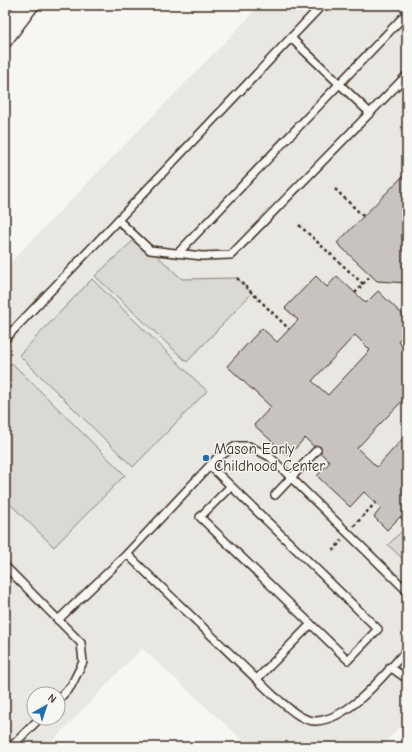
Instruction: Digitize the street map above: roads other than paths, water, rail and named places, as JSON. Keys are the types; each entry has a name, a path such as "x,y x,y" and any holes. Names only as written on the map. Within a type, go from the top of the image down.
{"street":[{"path":"5,21 28,5"},
{"path":"5,42 32,5"}],"lane":[{"path":"5,339 322,5"},
{"path":"178,253 407,13"},
{"path":"291,38 370,113"},
{"path":"118,220 150,250 202,256 231,255 407,75"},
{"path":"58,620 127,554 217,458 236,446 249,446 270,457 407,591"},
{"path":"275,495 317,450"},
{"path":"210,466 231,486 378,629 348,660 200,517 231,486"},
{"path":"127,554 257,679 299,716 316,721 332,716 352,706 407,650"},
{"path":"5,566 81,643 83,662 71,686 66,691"},
{"path":"257,679 311,624"},
{"path":"390,667 407,679"},
{"path":"11,747 32,726"}],"place":[{"name":"Mason Early Childhood Center","path":"206,458"}]}
